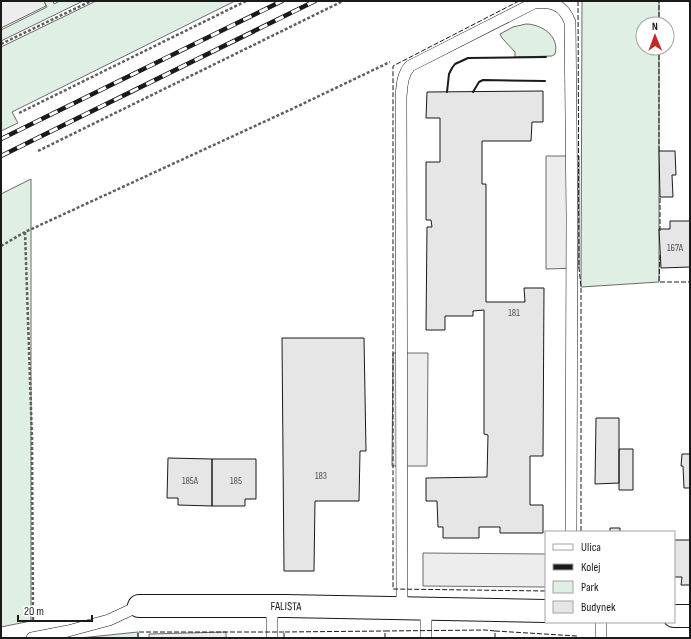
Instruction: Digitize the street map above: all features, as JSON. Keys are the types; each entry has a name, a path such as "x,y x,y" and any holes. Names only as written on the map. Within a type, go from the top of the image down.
{"street":[{"name":"FALISTA","path":"139,606 272,606 545,611"},
{"path":"675,616 690,616"}],"lane":[{"path":"402,609 401,98 403,80 405,72 410,66 534,3 541,2 551,2 558,6 566,12 570,22 572,217 571,531"},
{"name":"FALISTA","path":"32,638 68,631 109,620 139,606"},
{"path":"272,606 272,638"},
{"path":"426,609 426,638"},
{"path":"601,623 601,638"}],"path":[{"path":"1,44 91,1"},
{"path":"19,113 246,1"},
{"path":"38,151 343,1"},
{"path":"1,246 25,232 393,61"},
{"path":"25,232 32,438 33,623"}],"green space":[{"path":"44,1 53,1 54,4 60,1 83,1 1,41 1,30 47,7"},
{"path":"96,1 235,1 12,112 18,123 1,131 1,47"},
{"path":"582,1 659,1 659,16 635,16 635,56 659,56 659,282 581,287"},
{"path":"526,24 538,26 548,32 555,42 555,54 552,56 515,57 515,52 500,34 513,27"},
{"path":"31,179 31,621 1,627 1,194"},
{"path":"138,632 138,638 80,638"}],"shaded area":[{"path":"1,1 44,1 46,6 1,28"},
{"path":"546,156 579,156 579,268 546,269"},
{"path":"393,353 428,353 427,466 392,466"},
{"path":"423,553 545,554 545,587 423,586"},
{"path":"226,632 226,638 149,638 149,634"}],"building":[{"path":"543,91 543,122 532,122 531,141 482,141 482,184 486,184 486,302 525,302 524,288 544,288 543,456 530,456 530,505 543,505 543,533 500,533 500,527 479,527 479,538 443,538 443,527 438,527 437,501 426,501 426,478 487,477 488,435 484,434 484,310 473,311 473,316 445,316 445,330 426,330 427,227 432,227 431,220 426,220 426,162 440,162 440,118 426,118 427,92"},
{"path":"659,151 675,151 676,175 672,175 673,197 660,197"},
{"path":"670,221 690,221 690,267 661,268 659,229 670,229"},
{"path":"282,338 364,338 366,451 360,451 359,501 315,501 314,571 284,571"},
{"path":"596,418 619,418 619,483 595,484"},
{"path":"619,449 633,449 633,490 619,490"},
{"path":"682,454 690,454 690,488 684,488 683,466 681,466"},
{"path":"168,458 212,459 212,506 178,505 178,498 167,498"},
{"path":"212,459 256,459 256,499 245,499 245,506 212,506"},
{"path":"610,528 620,528 620,531 610,531"},
{"path":"675,540 690,540 690,585 681,585 682,577 675,577"}],"railway":[{"path":"1,139 282,1"},
{"path":"1,156 315,1"}],"fence":[{"path":"519,1 393,66 393,589 545,591"},
{"path":"578,1 579,268 581,287 581,531"},
{"path":"659,1 659,16"},
{"path":"686,1 690,2"},
{"path":"659,56 659,151"},
{"path":"660,197 660,231"},
{"path":"660,255 659,282 690,282"},
{"path":"385,638 385,631 485,630 495,631 495,638"},
{"path":"284,638 284,632 385,631"},
{"path":"495,631 577,636 577,638"},
{"path":"138,638 138,632 284,632"}],"wall":[{"path":"447,92 449,74 452,68 455,64 468,58 546,57"},
{"path":"473,92 479,82 483,80 545,81"}]}
